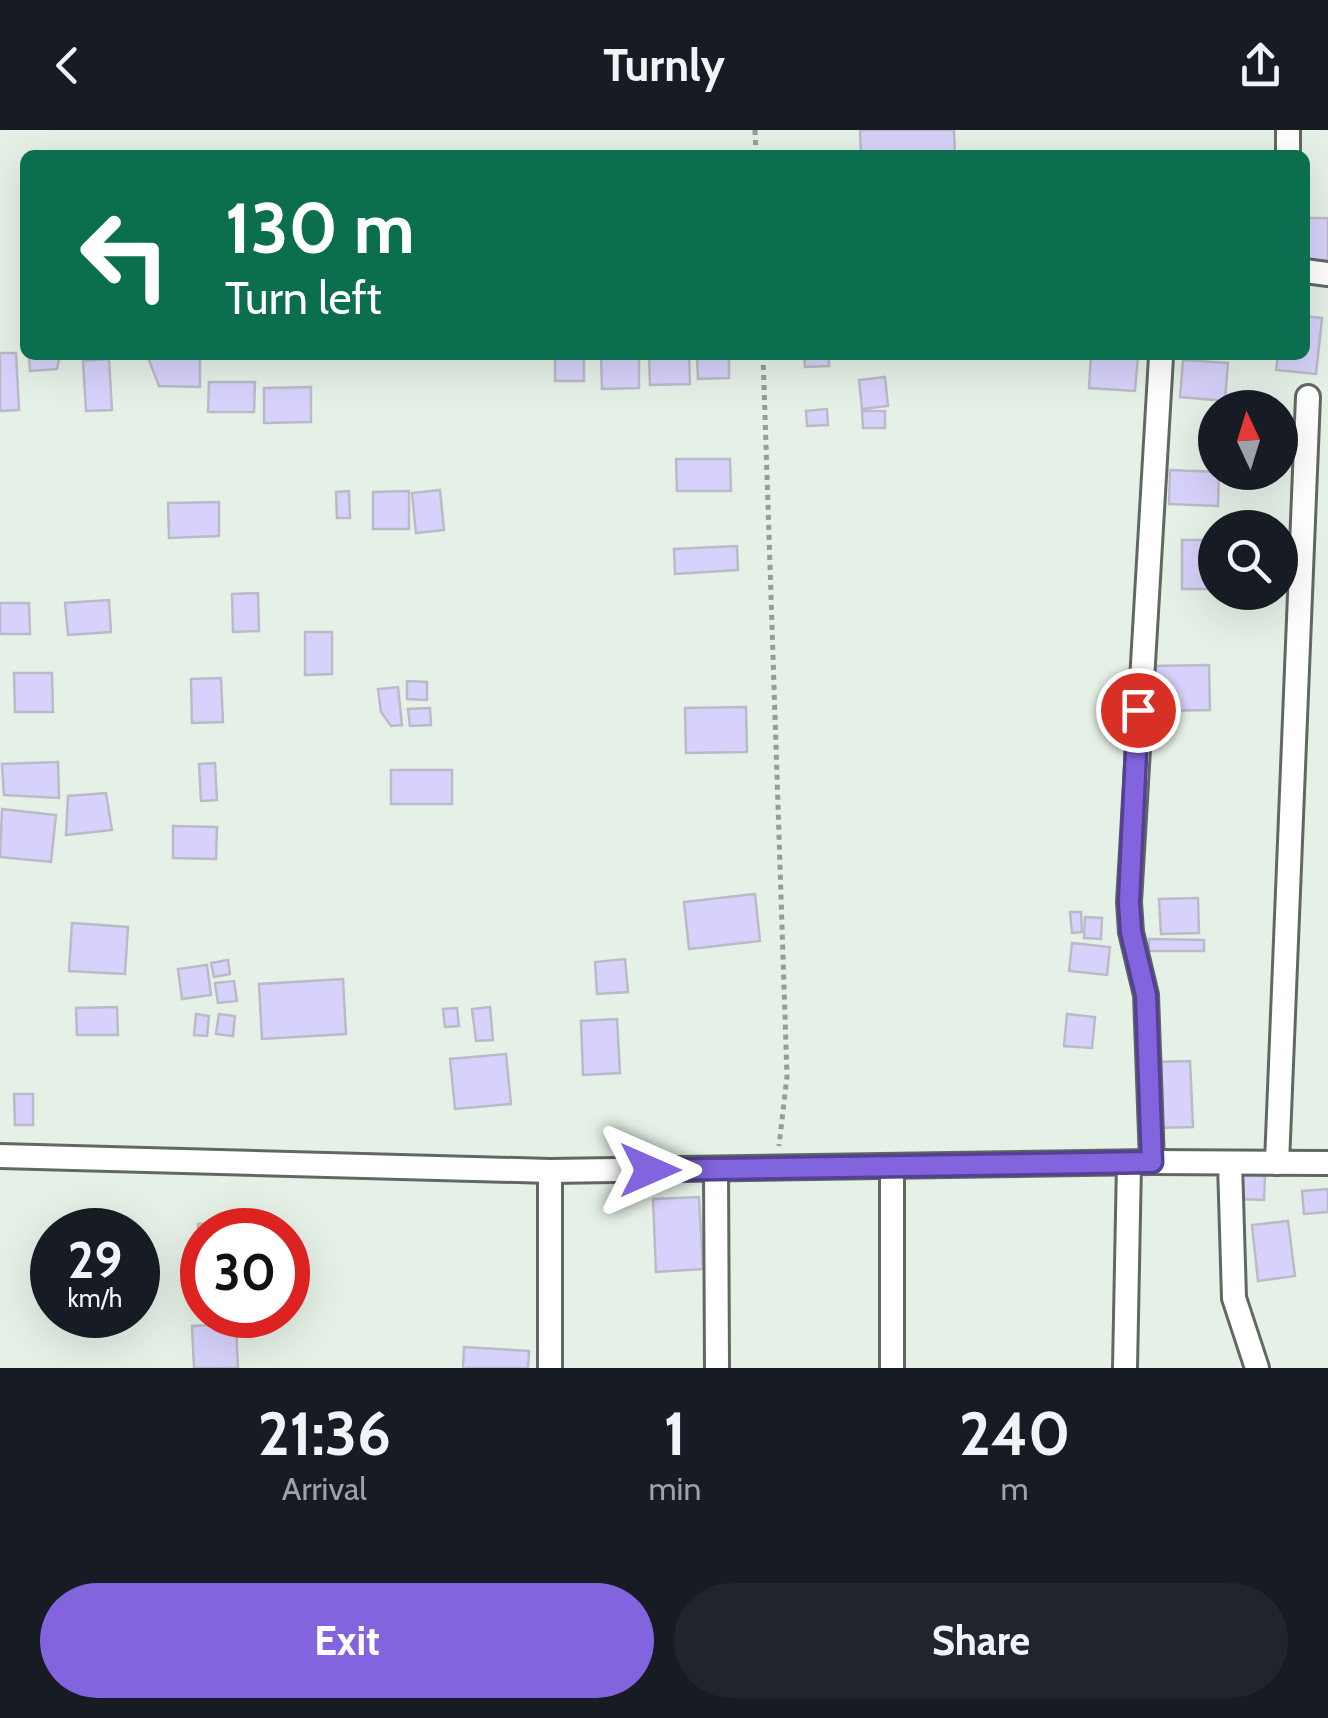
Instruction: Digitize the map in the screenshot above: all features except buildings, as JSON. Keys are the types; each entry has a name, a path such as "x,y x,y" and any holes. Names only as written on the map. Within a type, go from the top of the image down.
{"street":[{"path":"1125,1368 1140,1162 1146,995 1131,932 1129,902 1161,360"},
{"path":"1277,1163 1308,396"},
{"path":"0,1156 550,1171 1328,1163"},
{"path":"1230,1163 1234,1298 1256,1368"},
{"path":"892,1167 892,1368"},
{"path":"716,1170 718,1368"},
{"path":"550,1171 550,1368"}],"path":[{"path":"762,360 787,1076 777,1169"}],"route":[{"path":"650,1170 1152,1162 1146,995 1131,932 1129,902 1138,710"}]}
